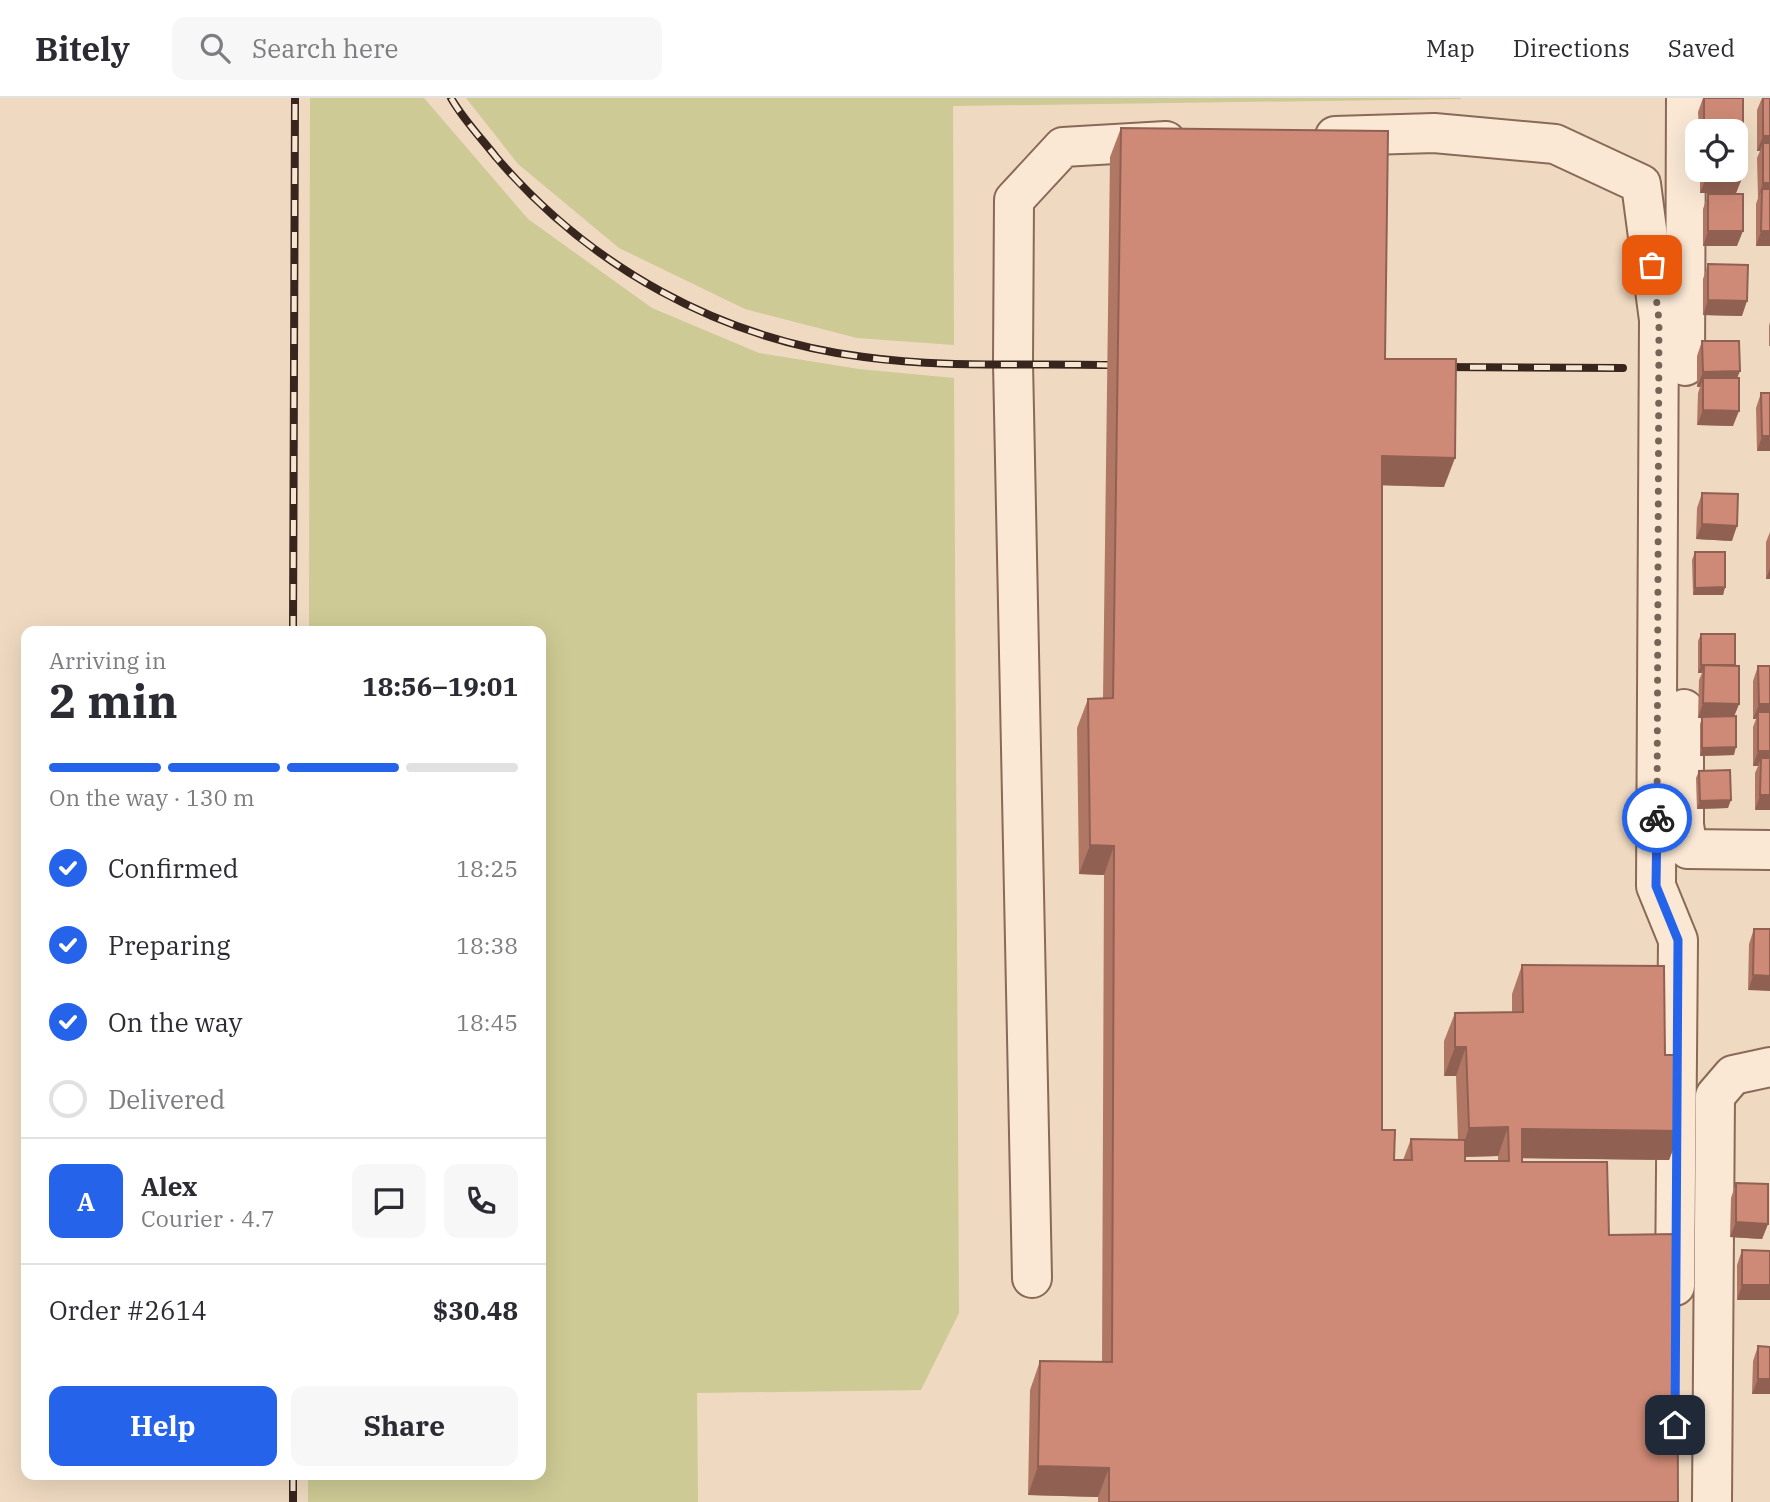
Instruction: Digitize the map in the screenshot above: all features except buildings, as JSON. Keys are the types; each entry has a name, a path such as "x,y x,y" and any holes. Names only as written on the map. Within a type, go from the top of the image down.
{"street":[{"path":"1686,98 1684,825 1688,849 1770,850"},
{"path":"1296,137 1434,133 1555,144 1641,184 1659,320 1656,886 1678,940 1675,1327"},
{"path":"1032,1278 1013,363 1014,200 1063,147 1199,140"},
{"path":"1712,1502 1715,1096 1732,1075 1770,1067"}],"shaded area":[{"path":"310,98 424,98 528,219 652,308 759,353 859,369 954,378 959,1313 921,1390 697,1393 698,1502 308,1502 308,1480 546,1480 546,626 309,626"},
{"path":"466,98 1461,99 953,106 954,345 857,338 745,309 619,248 518,164"}],"railway":[{"path":"293,626 295,98"},
{"path":"451,98 496,157 533,196 573,232 616,264 661,292 709,315 759,334 811,348 864,357 955,364 1108,365"},
{"path":"1438,367 1623,368"},
{"path":"293,1480 293,1502"}],"way so far":[{"path":"1652,265 1659,320 1657,818"}],"route":[{"path":"1657,818 1656,886 1678,940 1675,1425"}]}
